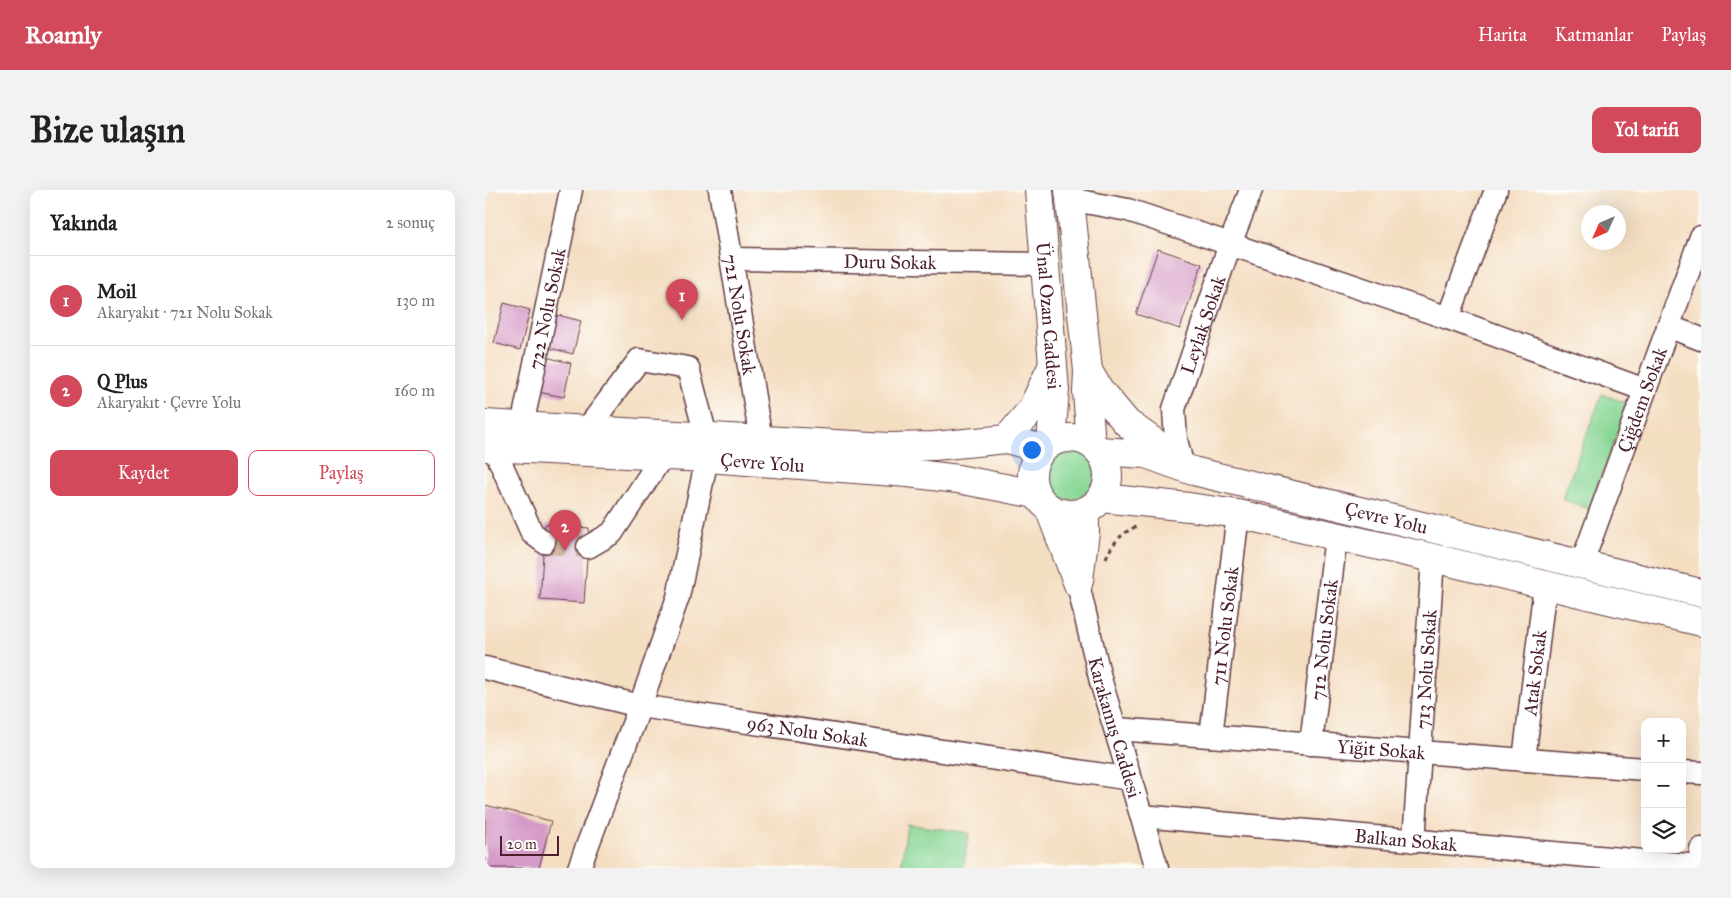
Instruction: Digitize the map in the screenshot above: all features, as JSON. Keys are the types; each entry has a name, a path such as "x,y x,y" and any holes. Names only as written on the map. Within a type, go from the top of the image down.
{"main road":[{"name":"Ünal Ozan Caddesi","path":"1039,190 1055,390 1047,445"},
{"name":"Ünal Ozan Caddesi","path":"1069,195 1087,371 1087,392 1095,447"},
{"path":"1007,439 1032,409 1043,390 1053,365"},
{"path":"1087,371 1100,391 1127,423 1187,467"},
{"name":"Çevre Yolu","path":"488,440 522,426 587,429 707,447 957,479 1043,501"},
{"path":"1007,439 1047,445 1072,437 1082,439 1095,447 1105,460 1108,472 1107,486 1094,505 1085,532 1078,584"},
{"name":"Çevre Yolu","path":"488,440 663,455 761,440 889,447 934,446 1007,439"},
{"path":"1047,445 1035,459 1032,483 1043,501 1078,584"},
{"name":"Çevre Yolu","path":"1095,447 1146,454 1187,467 1701,593"},
{"path":"1043,501 1061,513 1067,514 1073,514 1094,505"},
{"name":"Çevre Yolu","path":"1094,505 1189,507 1238,514 1701,622"}],"street":[{"name":"722 Nolu Sokak","path":"522,426 571,190"},
{"name":"721 Nolu Sokak","path":"720,190 761,440"},
{"name":"Leylak Sokak","path":"1187,467 1175,440 1174,409 1230,244 1251,190"},
{"path":"1448,318 1496,190"},
{"path":"1069,195 1128,210 1230,244 1448,318 1645,390"},
{"name":"Çiğdem Sokak","path":"1582,564 1701,237"},
{"name":"Duru Sokak","path":"732,258 1045,264"},
{"path":"1669,326 1701,340"},
{"path":"579,868 640,706 678,597 707,447 688,368 639,360 587,429"},
{"path":"488,440 532,533 544,542"},
{"path":"588,546 612,533 663,455"},
{"name":"711 Nolu Sokak","path":"1211,736 1238,514"},
{"name":"712 Nolu Sokak","path":"1311,744 1336,536"},
{"name":"713 Nolu Sokak","path":"1414,841 1433,558"},
{"name":"Karakamış Caddesi","path":"1078,584 1101,682 1117,729 1157,868"},
{"name":"Atak Sokak","path":"1524,760 1545,585"},
{"name":"963 Nolu Sokak","path":"485,668 640,706 1131,779"},
{"name":"Yiğit Sokak","path":"1117,729 1641,769"},
{"path":"1686,772 1701,773"},
{"name":"Balkan Sokak","path":"1142,816 1414,841 1700,857"}],"path":[{"path":"1104,565 1115,542 1125,532 1145,523"}],"green space":[{"path":"1602,394 1628,404 1589,509 1562,499"},
{"path":"1068,446 1078,448 1087,454 1093,463 1095,473 1093,483 1087,492 1078,498 1068,500 1058,498 1049,492 1043,483 1041,473 1043,463 1049,454 1058,448"},
{"path":"907,824 969,833 963,868 901,868"}],"building":[{"path":"1158,249 1202,264 1180,329 1136,314"},
{"path":"504,303 530,310 520,350 494,343"},
{"path":"554,314 581,321 573,354 546,347"},
{"path":"545,357 571,363 564,397 538,392"},
{"path":"545,524 589,528 584,603 540,600"},
{"path":"485,805 551,821 539,868 485,868"}],"tunnel":[{"path":"544,542 588,547"}],"place":[{"name":"Moil","path":"682,320"},
{"name":"Q Plus","path":"565,551"}]}
